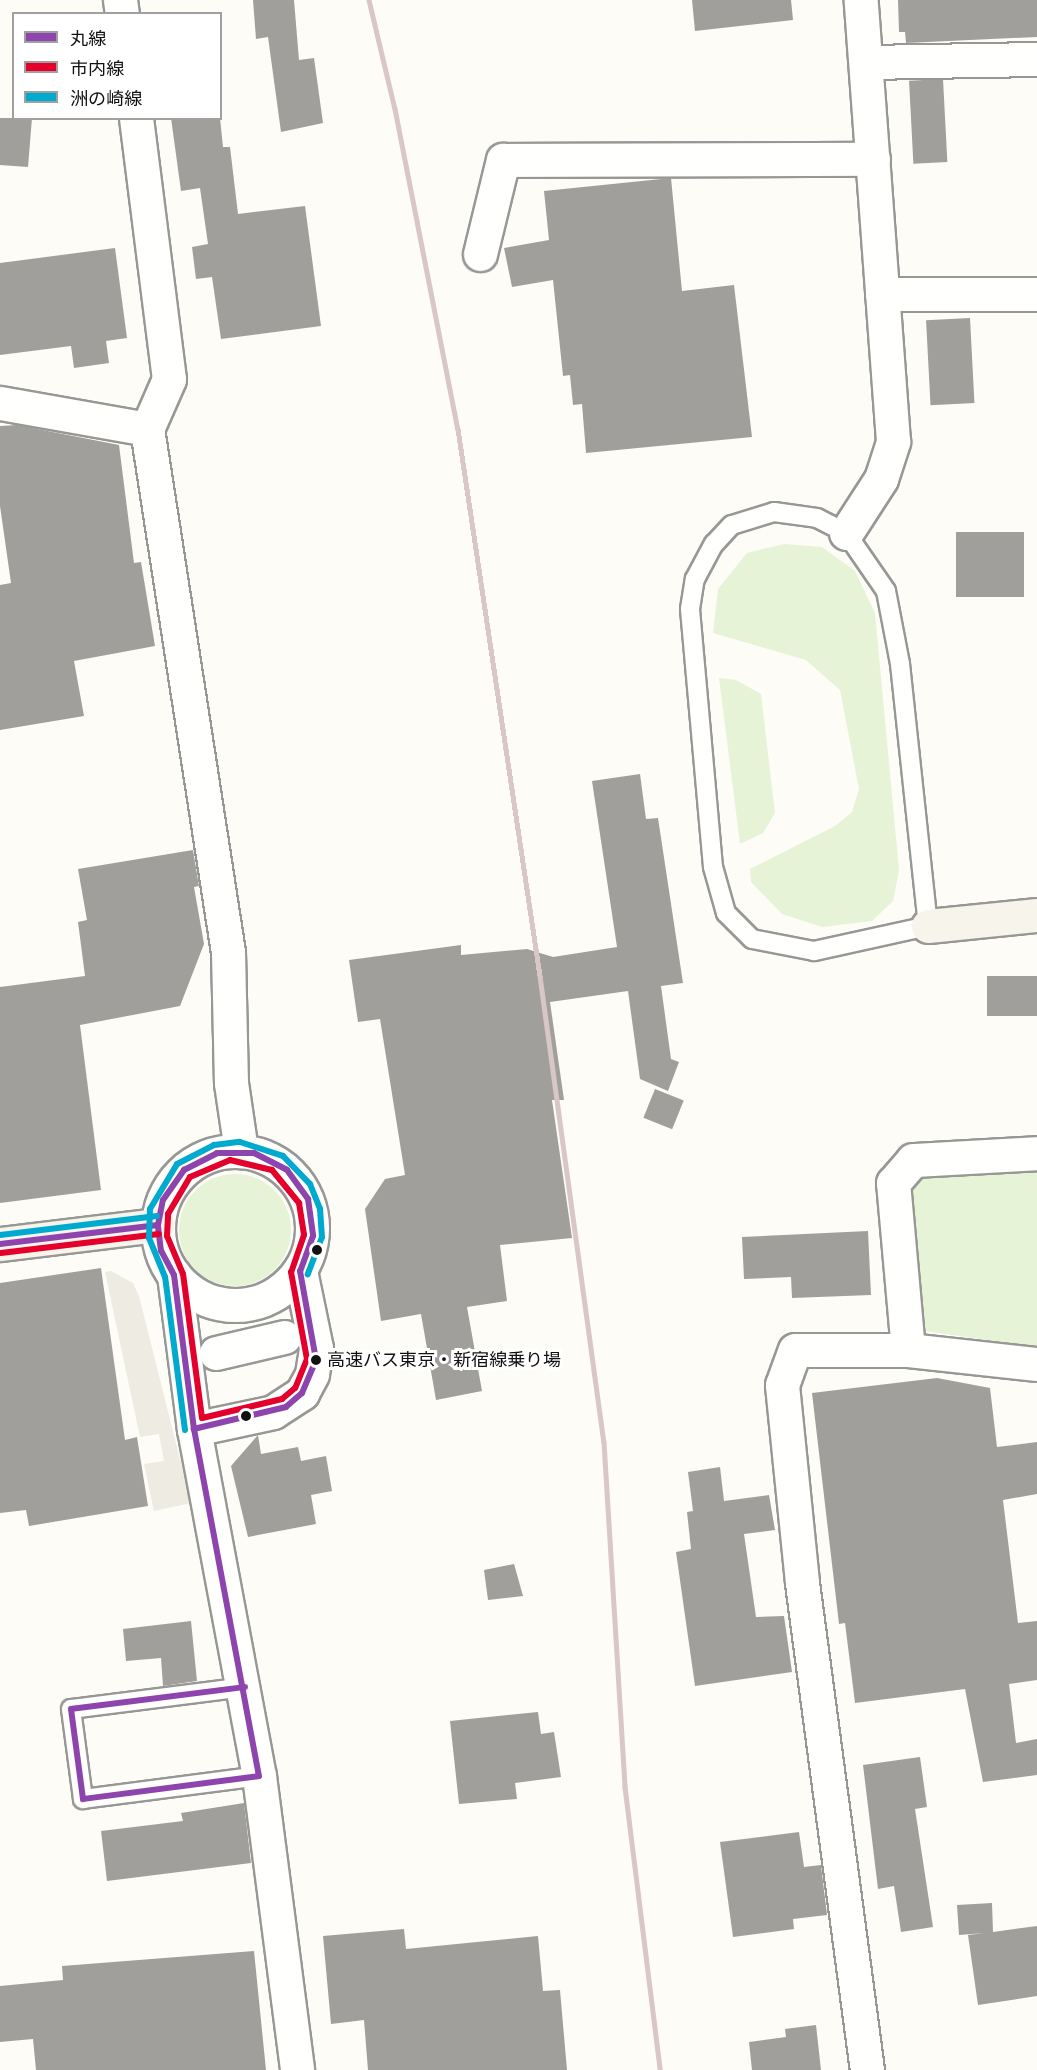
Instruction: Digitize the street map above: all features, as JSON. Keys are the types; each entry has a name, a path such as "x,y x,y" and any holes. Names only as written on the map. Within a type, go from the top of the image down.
{"main road":[{"path":"928,926 1037,915"},
{"path":"0,1244 158,1225"}],"street":[{"path":"846,533 881,479 893,441 861,0"},
{"path":"866,62 1037,59"},
{"path":"136,120 169,379 147,429 228,952 231,1083 241,1151"},
{"path":"480,254 503,160 873,159"},
{"path":"882,294 1037,294"},
{"path":"0,403 147,429"},
{"path":"174,1275 205,1299 238,1305 270,1297 300,1270 313,1236 308,1199 287,1170 265,1156 241,1151 205,1157 184,1170 163,1200 158,1225 161,1251 174,1275 194,1429 245,1687 259,1776 297,2070"},
{"path":"908,1350 893,1183 913,1160 1037,1153"},
{"path":"194,1429 273,1412 303,1393 312,1374 315,1348 300,1270"},
{"path":"216,1353 284,1337"},
{"path":"867,2070 802,1582 782,1385 795,1350 908,1350 1037,1364"}],"lane":[{"path":"794,513 818,518 846,533 886,591 900,664 928,926 814,951 752,939 726,913 713,867 690,609 694,579 714,544 732,525 754,515 794,513"},
{"path":"245,1687 71,1709 83,1799 259,1776"}],"green space":[{"path":"784,544 822,547 855,571 875,613 899,870 893,901 872,921 822,927 782,914 751,882 750,869 835,826 852,812 859,789 840,690 806,660 713,633 718,589 747,553"},
{"path":"719,678 736,680 761,694 775,813 763,833 740,844"},
{"path":"1037,1167 1037,1347 924,1331 918,1321 907,1185 914,1175"},
{"path":"235,1174 256,1178 274,1191 287,1209 291,1230 287,1251 274,1269 256,1282 235,1286 214,1282 196,1269 183,1251 179,1230 183,1209 196,1191 214,1178"}],"shaded area":[{"path":"111,1271 133,1283 139,1296 191,1503 154,1511 144,1464 164,1461 159,1434 140,1437 105,1272"}],"building":[{"path":"253,0 294,0 299,60 314,58 323,123 281,132 268,37 256,39"},
{"path":"692,0 791,0 793,20 695,31"},
{"path":"898,0 1037,0 1037,37 906,43 905,32 899,32"},
{"path":"943,79 947,162 913,164 909,81"},
{"path":"0,118 32,120 28,167 0,165"},
{"path":"171,120 220,120 223,147 230,147 238,214 305,206 321,326 221,339 212,277 196,279 192,247 208,244 200,188 181,191"},
{"path":"671,178 682,291 734,285 752,437 586,453 582,404 573,405 570,375 563,376 553,280 512,287 504,248 549,240 544,191"},
{"path":"115,248 127,338 106,341 109,363 74,368 71,346 0,355 0,263"},
{"path":"970,318 974,403 931,405 926,320"},
{"path":"17,425 119,445 134,563 141,562 155,646 74,661 84,716 0,730 0,585 11,583 0,506 0,426"},
{"path":"956,532 1024,532 1024,597 956,597"},
{"path":"640,774 646,819 658,818 683,983 661,986 671,1059 679,1062 668,1091 640,1079 628,991 550,1002 564,1100 552,1100 572,1238 500,1245 507,1301 467,1307 482,1391 436,1400 421,1314 381,1321 365,1209 385,1179 405,1175 380,1019 358,1022 349,960 461,945 461,955 527,949 553,957 617,947 592,781"},
{"path":"193,850 199,886 194,887 204,944 180,1006 80,1025 101,1190 0,1203 0,987 85,976 78,922 87,920 78,869"},
{"path":"987,976 1037,976 1037,1016 987,1016"},
{"path":"655,1089 684,1101 672,1129 643,1118"},
{"path":"868,1231 871,1295 792,1298 791,1277 744,1279 742,1237"},
{"path":"101,1268 125,1440 137,1437 148,1506 29,1526 26,1510 0,1513 0,1283"},
{"path":"937,1378 990,1388 997,1447 1037,1442 1037,1494 1003,1500 1018,1623 1037,1621 1037,1680 1009,1684 1016,1743 1037,1739 1037,1775 983,1782 965,1689 855,1703 845,1623 839,1624 812,1393"},
{"path":"258,1435 261,1454 298,1447 301,1461 326,1456 332,1491 311,1495 316,1524 248,1537 231,1466"},
{"path":"720,1467 724,1501 769,1495 775,1530 744,1534 756,1617 784,1616 792,1672 695,1686 676,1552 691,1549 687,1512 693,1511 688,1472"},
{"path":"514,1564 523,1596 488,1600 484,1570"},
{"path":"191,1621 197,1681 163,1686 161,1658 126,1661 123,1629"},
{"path":"538,1712 541,1734 554,1732 561,1777 515,1783 517,1799 459,1804 450,1721"},
{"path":"920,1757 927,1807 915,1809 933,1927 901,1932 894,1886 878,1889 863,1765"},
{"path":"244,1803 251,1863 107,1881 101,1831 183,1821 181,1813"},
{"path":"799,1832 804,1867 821,1865 827,1915 793,1919 794,1929 733,1937 720,1842"},
{"path":"992,1903 993,1932 1037,1926 1037,1996 978,2005 968,1935 985,1933 959,1935 957,1905"},
{"path":"404,1929 406,1949 538,1936 543,1991 560,1990 567,2070 368,2070 364,2020 331,2024 323,1936"},
{"path":"254,1951 266,2070 36,2070 33,2039 0,2042 0,1986 63,1980 62,1966"},
{"path":"816,2025 821,2070 752,2070 749,2042 786,2037 785,2029"}],"railway":[{"path":"369,0 395,109 458,429 540,976 604,1442 625,1787 660,2070"}],"transit line":[{"name":"洲の崎線","path":"185,1430 165,1277 149,1238 150,1209 177,1164 214,1145 240,1142 283,1156 310,1184 320,1209 322,1237 308,1274"},
{"name":"丸線","path":"217,1153 254,1153 287,1170 308,1199 313,1236 300,1271 316,1360 302,1393 286,1407 194,1429 174,1275 161,1251 158,1225 163,1200 184,1170 217,1153"},
{"name":"市内線","path":"230,1160 272,1170 299,1203 304,1235 291,1272 307,1359 295,1388 282,1399 202,1418 183,1274 167,1236 168,1214 190,1177 230,1160"},
{"name":"洲の崎線","path":"0,1235 157,1216"},
{"name":"丸線","path":"0,1244 158,1225"},
{"name":"市内線","path":"1,1253 159,1234"},
{"name":"丸線","path":"194,1429 259,1776"},
{"name":"丸線","path":"245,1687 71,1709 83,1799 259,1776"}],"place":[{"name":"高速バス東京・新宿線乗り場","path":"316,1360"}]}
